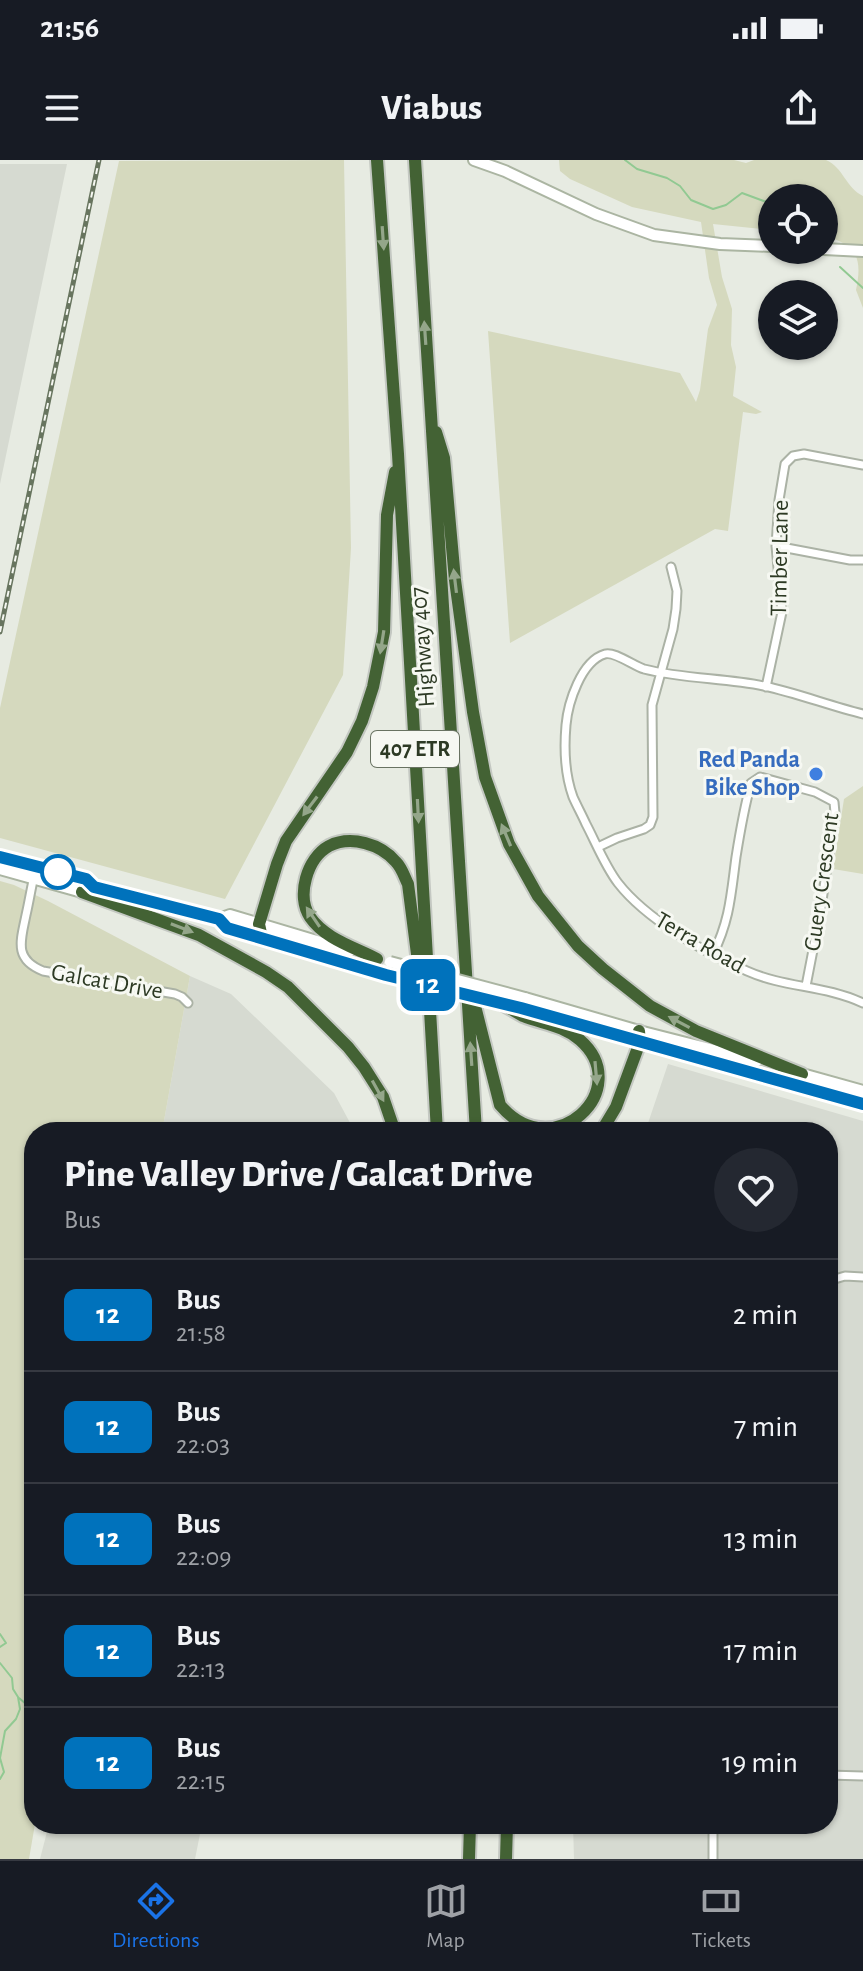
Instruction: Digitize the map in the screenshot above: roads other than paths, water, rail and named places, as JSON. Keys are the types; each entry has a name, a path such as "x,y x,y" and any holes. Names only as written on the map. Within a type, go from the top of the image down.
{"highway":[{"name":"Highway 407","path":"377,160 398,454 436,1122"},
{"name":"Highway 407","path":"415,160 475,1122"},
{"path":"430,411 444,458 457,595 485,777 509,844 538,896 578,946 650,1006 696,1031 802,1074"},
{"path":"262,938 259,924 286,841 347,752 362,721 373,687 384,632 387,515 398,454"},
{"path":"377,959 332,937 315,923 306,908 303,894 309,872 317,857 330,846 349,841 368,844 390,856 402,870 408,884 419,981 431,1044"},
{"path":"88,890 199,935 288,987 330,1027 364,1067 383,1097 392,1122"},
{"path":"466,967 500,1105 519,1122"},
{"path":"502,1004 521,1006 569,1032 589,1049 596,1061 598,1077 593,1102 572,1122"},
{"path":"607,1122 616,1107 640,1036"},
{"path":"469,1859 470,1834"},
{"path":"506,1859 507,1834"}],"main road":[{"path":"474,160 505,171 596,214 654,235 758,245"},
{"path":"838,250 863,251"},
{"path":"0,857 86,879 88,890"},
{"path":"0,869 219,919 230,915 390,962 521,1006 745,1058 863,1091"},
{"path":"219,919 227,928 386,975 502,1004"},
{"path":"640,1036 863,1104"}],"street":[{"name":"Timber Lane","path":"766,687 782,612 776,546 785,464 789,458 804,454 863,465"},
{"path":"776,546 863,560"},
{"path":"598,847 644,829 653,817 652,705 676,609 677,591 671,567"},
{"name":"Terra Road","path":"660,672 604,654 589,666 569,704 564,740 573,796 617,883 642,907 685,939 747,971 787,984 848,996 863,1003"},
{"path":"660,672 766,687 863,714"},
{"name":"Guery Crescent","path":"713,954 729,914 740,831 751,783 760,777 815,792 834,802 835,813 806,986"},
{"name":"Galcat Drive","path":"36,866 20,939 24,955 33,966 43,971 175,994 188,1003"},
{"path":"838,1278 863,1277"},
{"path":"838,1775 863,1776"},
{"path":"713,1834 713,1859"}],"waterway":[{"path":"625,160 637,169 667,178 680,186 691,200 713,209 726,205 742,193 758,199"},
{"path":"840,267 863,288"},
{"path":"0,1634 6,1643 0,1647"},
{"path":"0,1663 12,1678 20,1709 5,1731 0,1758 4,1772 0,1779"},
{"path":"19,1698 24,1702"}],"railway":[{"path":"0,632 99,160"}],"place":[{"name":"Red Panda Bike Shop","path":"816,774"}]}
